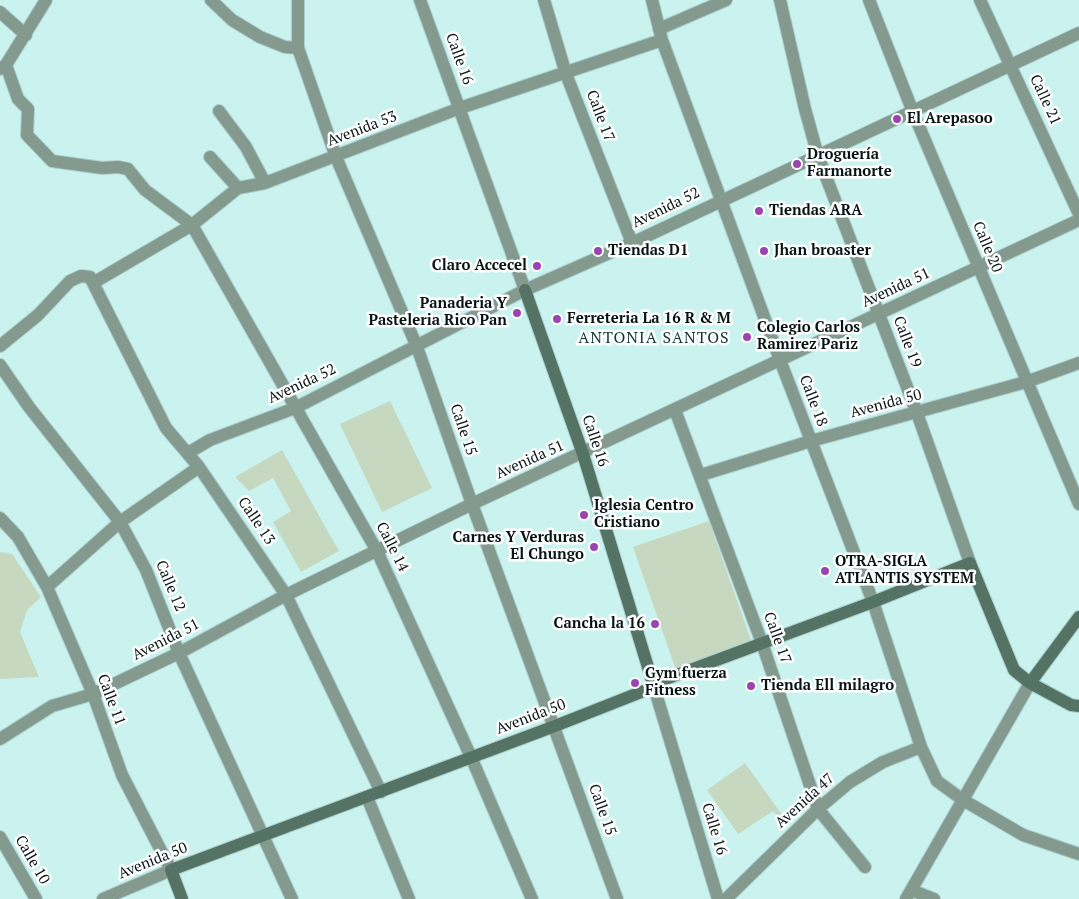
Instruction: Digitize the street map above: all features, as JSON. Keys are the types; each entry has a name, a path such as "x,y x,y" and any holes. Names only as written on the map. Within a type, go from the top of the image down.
{"street":[{"path":"46,0 26,35 3,67 18,99 28,109 27,135 52,161 102,168 118,167 128,169 144,190 192,225"},
{"path":"212,0 232,20 260,37 285,46 298,48"},
{"name":"Calle 15","path":"298,0 298,48 336,156 417,347 472,504 617,899"},
{"name":"Calle 16","path":"420,0 583,454 718,899"},
{"name":"Calle 17","path":"544,0 566,74 632,243"},
{"name":"Calle 18","path":"652,0 661,35 721,200 780,360 874,602 921,747 937,781 963,800 1023,836 1079,854"},
{"name":"Avenida 53","path":"0,346 38,314 70,281 81,276 92,280 192,225 238,188 265,183 460,108 566,74 661,35 726,0"},
{"name":"Calle 19","path":"780,0 805,109 818,156 917,413 970,563 1014,670 1030,683 1071,705 1079,706"},
{"name":"Calle 20","path":"869,0 913,112 1079,504"},
{"name":"Calle 21","path":"980,0 1079,214"},
{"path":"0,12 26,35"},
{"name":"Avenida 52","path":"188,453 210,440 295,408 525,290 632,243 1079,33"},
{"path":"219,111 246,147 265,183"},
{"path":"210,157 238,188"},
{"name":"Avenida 51","path":"0,739 52,706 93,694 179,653 286,595 472,504 583,454 1079,220"},
{"name":"Calle 14","path":"192,225 377,550 472,757 532,899"},
{"name":"Calle 13","path":"92,280 166,428 199,467 286,595 381,792"},
{"name":"Avenida 50","path":"701,475 811,441 1026,382 1079,363"},
{"name":"Calle 12","path":"0,365 30,407 120,522 146,570 179,653 265,836 292,899"},
{"name":"Calle 17","path":"675,410 701,475 762,643 818,809 865,867"},
{"path":"47,587 120,522 199,467"},
{"name":"Calle 11","path":"0,518 18,537 47,587 93,694 122,775 171,870 182,899"},
{"name":"Avenida 50","path":"104,899 171,870 555,726 654,687 663,680 874,602 970,563"},
{"path":"934,899 909,895 1030,683 1079,617"},
{"name":"Avenida 47","path":"726,899 818,809 850,782 884,762 921,747"},
{"path":"367,797 409,899"},
{"name":"Calle 10","path":"0,837 36,899"}],"green space":[{"path":"390,401 432,488 382,512 340,424"},
{"path":"282,450 339,551 301,572 273,522 291,511 273,478 249,491 235,477"},
{"path":"709,521 752,643 676,670 633,547"},
{"path":"0,552 12,554 41,597 27,610 20,632 39,677 0,679"},
{"path":"745,763 785,819 782,821 773,811 738,834 707,790"}],"place":[{"name":"El Arepasoo","path":"897,119"},
{"name":"Droguería Farmanorte","path":"797,164"},
{"name":"Tiendas ARA","path":"759,211"},
{"name":"Tiendas D1","path":"598,251"},
{"name":"Jhan broaster","path":"764,251"},
{"name":"Claro Accecel","path":"537,266"},
{"name":"Panaderia Y Pasteleria Rico Pan","path":"517,313"},
{"name":"Ferreteria La 16 R & M","path":"557,319"},
{"name":"Colegio Carlos Ramirez Pariz","path":"747,337"},
{"name":"Iglesia Centro Cristiano","path":"584,515"},
{"name":"Carnes Y Verduras El Chungo","path":"594,547"},
{"name":"OTRA-SIGLA ATLANTIS SYSTEM","path":"825,571"},
{"name":"Cancha la 16","path":"655,624"},
{"name":"Gym fuerza Fitness","path":"635,683"},
{"name":"Tienda Ell milagro","path":"751,686"}],"district":[{"name":"ANTONIA SANTOS","path":"654,338"}]}
